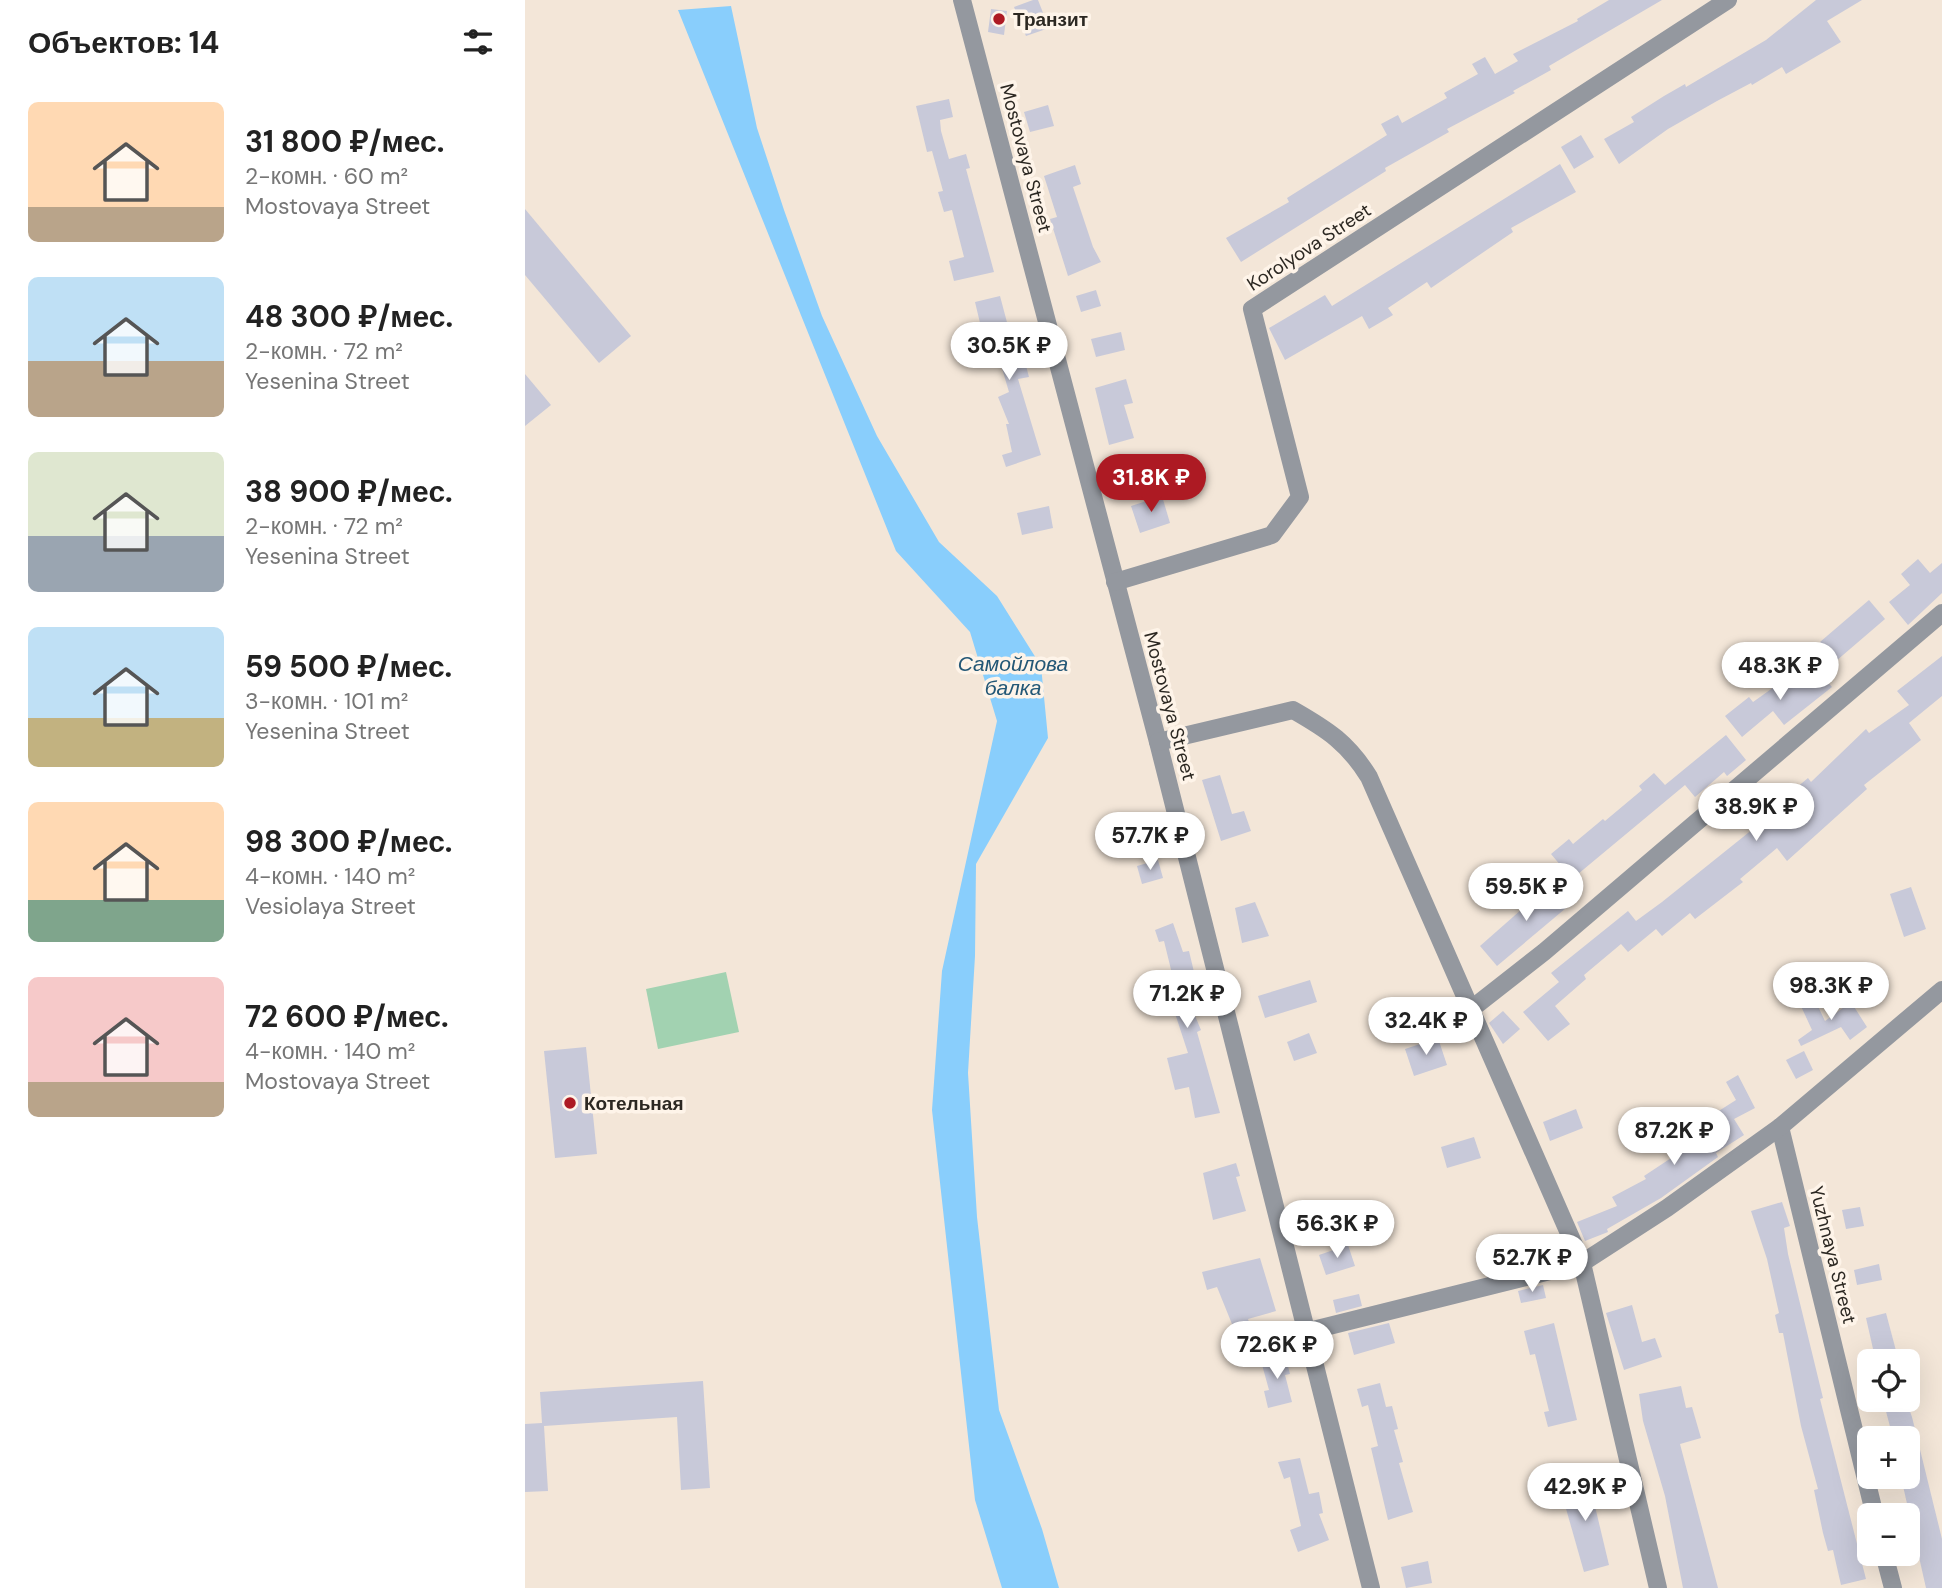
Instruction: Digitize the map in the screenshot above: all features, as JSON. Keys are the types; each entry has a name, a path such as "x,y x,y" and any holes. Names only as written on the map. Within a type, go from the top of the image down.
{"street":[{"name":"Mostovaya Street","path":"963,0 1158,741 1309,1331 1371,1588"},
{"name":"Korolyova Street","path":"1115,582 1272,535 1300,497 1252,309 1728,0"},
{"path":"1470,1010 1544,951 1942,613"},
{"path":"1158,741 1293,710 1326,729 1353,751 1369,777 1582,1263 1658,1588"},
{"path":"1309,1331 1582,1263 1667,1208 1780,1127 1942,990"},
{"name":"Yuzhnaya Street","path":"1780,1127 1872,1503"},
{"path":"1887,1566 1893,1588"}],"green space":[{"path":"726,972 739,1032 658,1049 646,989"}],"water":[{"name":"Самойлова балка","path":"731,6 757,128 784,210 822,316 877,436 939,542 997,596 1041,666 1048,738 976,864 975,956 968,1073 977,1217 999,1410 1042,1529 1059,1588 1002,1588 975,1500 932,1110 942,971 997,721 970,632 896,551 678,10"}],"building":[{"path":"1038,0 1049,28 1026,36 1014,7"},
{"path":"1609,0 1662,0 1549,66 1551,70 1513,91 1515,93 1447,129 1449,132 1385,168 1386,171 1241,262 1226,238 1289,202 1287,198 1387,135 1381,124 1398,115 1402,123 1447,98 1444,93 1478,74 1472,64 1485,57 1495,74 1518,61 1513,54 1578,21 1577,19"},
{"path":"1816,0 1862,0 1827,21 1841,42 1786,74 1782,67 1717,101 1668,129 1619,164 1604,139 1634,122 1631,117 1664,96 1685,84 1686,87 1766,40"},
{"path":"991,9 1007,11 1004,35 988,32"},
{"path":"949,99 953,117 940,120 941,131 949,159 966,154 970,168 966,169 994,272 954,281 949,261 964,257 952,210 944,212 938,192 943,191 932,151 927,152 916,106"},
{"path":"1048,105 1054,126 1030,132 1024,112"},
{"path":"1581,135 1594,157 1574,169 1561,147"},
{"path":"1560,164 1576,192 1511,228 1513,232 1431,288 1427,282 1388,308 1393,315 1369,329 1362,316 1285,360 1269,328 1325,295 1332,306"},
{"path":"1075,165 1081,184 1073,187 1093,247 1101,262 1068,276 1050,219 1057,217 1044,176"},
{"path":"525,209 631,336 599,363 525,275"},
{"path":"1096,290 1101,306 1081,312 1076,296"},
{"path":"1000,296 1017,360 1024,358 1029,377 1018,379 1041,455 1006,467 1002,455 1012,452 1006,424 1009,424 998,397 1009,392 995,345 986,348 975,302"},
{"path":"1121,332 1125,350 1096,357 1091,339"},
{"path":"525,374 551,405 525,426"},
{"path":"1126,379 1133,403 1124,405 1134,438 1109,445 1095,388"},
{"path":"1162,496 1170,523 1140,533 1131,506"},
{"path":"1049,506 1053,528 1022,535 1017,513"},
{"path":"1918,559 1930,573 1942,563 1942,593 1908,625 1889,602 1910,585 1901,574"},
{"path":"1869,600 1885,619 1836,661 1820,642"},
{"path":"1942,656 1942,696 1909,723 1921,740 1864,785 1867,789 1787,861 1777,848 1740,879 1743,882 1695,919 1690,913 1662,936 1656,929 1628,952 1621,944 1584,975 1586,979 1555,1006 1570,1024 1548,1041 1523,1012 1559,982 1551,973 1628,911 1636,921 1662,902 1758,825 1755,822 1808,778 1811,782 1866,729 1869,733 1909,705 1897,691"},
{"path":"1813,665 1832,687 1784,725 1773,711 1742,737 1725,716 1749,697 1753,702 1781,682 1786,688"},
{"path":"1726,735 1746,760 1727,776 1724,772 1695,797 1685,785 1572,879 1551,854 1569,839 1573,844 1603,819 1605,821 1642,790 1639,786 1654,773 1665,785"},
{"path":"1220,775 1232,814 1244,811 1251,831 1221,841 1202,780"},
{"path":"1158,860 1163,878 1142,884 1137,866"},
{"path":"1555,880 1572,903 1497,966 1480,946"},
{"path":"1911,887 1926,929 1904,937 1890,894"},
{"path":"1255,902 1269,936 1242,943 1235,908"},
{"path":"1173,923 1183,952 1189,951 1194,972 1189,973 1197,996 1188,999 1201,1030 1197,1032 1220,1113 1195,1118 1189,1087 1175,1090 1167,1058 1188,1053 1167,989 1175,986 1164,941 1159,942 1155,930"},
{"path":"1310,980 1317,1002 1265,1018 1258,996"},
{"path":"1814,998 1825,1021 1851,1002 1867,1027 1850,1040 1841,1027 1801,1046 1798,1040 1812,1030 1800,1004"},
{"path":"1503,1011 1520,1029 1503,1044 1489,1023"},
{"path":"1309,1033 1317,1053 1294,1061 1287,1042"},
{"path":"1438,1038 1447,1065 1414,1076 1405,1049"},
{"name":"Котельная","path":"586,1047 597,1154 555,1158 544,1051"},
{"path":"1804,1051 1813,1070 1796,1079 1786,1060"},
{"path":"1738,1075 1755,1108 1734,1119 1744,1135 1716,1153 1718,1157 1661,1198 1607,1229 1608,1232 1585,1241 1577,1222 1617,1206 1612,1197 1646,1179 1644,1176 1721,1125 1714,1114 1736,1100 1726,1082"},
{"path":"1576,1109 1583,1128 1550,1141 1543,1122"},
{"path":"1474,1137 1481,1158 1447,1168 1441,1147"},
{"path":"1236,1163 1240,1176 1236,1177 1246,1211 1213,1220 1203,1173"},
{"path":"1782,1202 1790,1226 1784,1228 1788,1254 1823,1398 1820,1399 1857,1544 1857,1566 1863,1566 1866,1579 1841,1585 1833,1550 1828,1551 1814,1490 1818,1489 1801,1426 1783,1333 1779,1333 1775,1315 1779,1313 1767,1259 1751,1211"},
{"path":"1860,1207 1864,1226 1846,1229 1842,1210"},
{"path":"1348,1245 1355,1266 1326,1275 1319,1255"},
{"path":"1260,1258 1276,1311 1248,1319 1255,1340 1234,1347 1228,1331 1234,1329 1217,1287 1207,1290 1202,1272"},
{"path":"1879,1264 1882,1280 1857,1285 1854,1270"},
{"path":"1543,1285 1546,1298 1521,1303 1518,1291"},
{"path":"1359,1294 1362,1306 1336,1313 1333,1300"},
{"path":"1632,1305 1642,1342 1655,1338 1662,1357 1624,1370 1606,1313"},
{"path":"1886,1313 1896,1349 1873,1349 1866,1318"},
{"path":"1389,1323 1395,1343 1354,1355 1348,1333"},
{"path":"1554,1323 1577,1420 1548,1427 1544,1412 1549,1411 1535,1354 1530,1355 1524,1331"},
{"path":"1285,1355 1290,1374 1285,1375 1292,1402 1268,1408 1264,1391 1269,1390 1261,1361"},
{"path":"703,1381 710,1488 681,1490 677,1417 544,1426 548,1491 525,1492 525,1424 542,1423 540,1392"},
{"path":"1380,1383 1386,1407 1392,1406 1398,1429 1394,1430 1403,1462 1399,1463 1413,1512 1388,1520 1371,1448 1378,1446 1368,1405 1362,1407 1357,1389"},
{"path":"1681,1386 1686,1408 1692,1407 1701,1438 1680,1444 1718,1588 1683,1588 1665,1496 1643,1421 1639,1394"},
{"path":"1886,1412 1910,1412 1914,1426 1890,1426"},
{"path":"1920,1450 1942,1539 1942,1588 1926,1588 1920,1561 1920,1503 1907,1503 1904,1489 1920,1489"},
{"path":"1300,1458 1309,1494 1319,1492 1323,1513 1319,1514 1329,1540 1298,1552 1290,1530 1301,1526 1290,1477 1284,1479 1278,1462"},
{"path":"1588,1477 1609,1565 1584,1572 1559,1484"},
{"path":"1428,1561 1432,1583 1406,1588 1401,1567"}],"place":[{"name":"Транзит","path":"999,19"},
{"name":"Котельная","path":"570,1103"}]}
